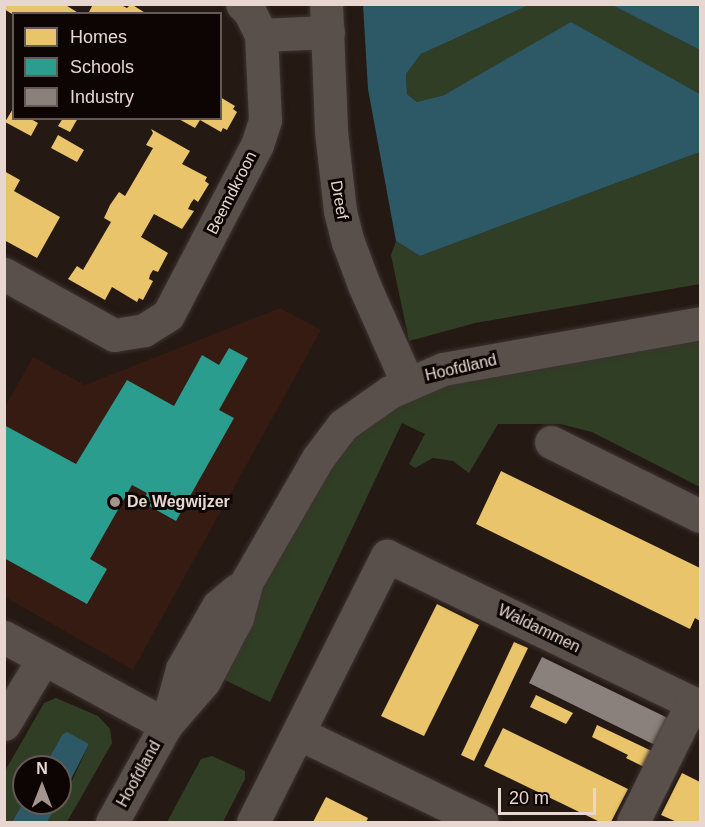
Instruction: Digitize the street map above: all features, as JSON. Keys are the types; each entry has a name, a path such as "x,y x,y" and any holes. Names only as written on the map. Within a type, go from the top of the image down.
{"street":[{"name":"Beemdkroon","path":"4,274 114,335 144,330 168,315 257,145 265,120 261,35 250,12 242,4"},
{"path":"261,35 327,18"},
{"name":"Dreef","path":"327,18 331,131 340,211 348,242 364,285 407,382"},
{"name":"Hoofdland","path":"112,822 166,725 204,681 237,618 247,581 330,441 359,412 407,382 443,369 700,323"},
{"path":"551,442 700,516"},
{"name":"Waldammen","path":"298,733 387,556 696,705"},
{"path":"4,637 166,725"},
{"path":"4,724 43,659"},
{"path":"633,822 696,705"},
{"path":"253,822 298,733 482,822"}],"shaded area":[{"name":"De Wegwijzer","path":"280,308 321,330 133,670 5,597 5,407 33,357 85,385"}],"green space":[{"path":"529,5 613,5 700,50 700,94 572,23 444,95 417,102 407,94 406,74 421,54"},
{"path":"700,152 700,284 475,323 409,341 391,255 396,241 420,256"},
{"path":"700,339 700,487 592,432 560,424 498,424 469,473 453,461 433,458 415,468 409,464 425,434 402,423 270,702 219,677 299,517 338,451 365,424 396,403 435,387 501,372"},
{"path":"56,698 98,716 110,729 112,743 72,813 72,781 89,744 62,735 51,755 14,755 44,703"},
{"path":"212,756 245,771 245,779 223,822 167,822 201,759"},
{"path":"12,759 12,815 16,815 12,822 5,822 5,771"},
{"path":"51,815 71,815 67,822 47,822"}],"water":[{"path":"363,5 529,5 421,54 406,74 407,94 417,102 444,95 571,22 700,94 700,152 420,256 396,241 368,89"},
{"path":"700,5 700,50 614,6"},
{"path":"67,732 89,744 72,777 72,755 51,755 62,735"},
{"path":"16,815 51,815 47,822 12,822"}],"building: Homes":[{"path":"4,4 64,4 77,12 12,12 12,14 4,9"},
{"path":"93,4 119,4 127,8 131,4 144,12 89,12"},
{"path":"222,98 235,106 233,109 237,112 227,130 223,128 221,132 200,120 222,120"},
{"path":"12,110 12,120 33,120 38,123 31,136 5,122"},
{"path":"62,120 77,120 70,132 58,126"},
{"path":"181,120 200,120 195,128"},
{"path":"151,129 190,151 182,164 207,177 205,181 209,184 198,202 194,199 191,203 188,209 194,211 182,229 154,214 141,237 168,253 158,272 153,270 150,275 149,279 153,281 143,300 139,298 137,302 112,287 105,300 68,279 77,266 83,270 111,222 104,218 110,205 119,192 125,196 153,148 146,145 153,133"},
{"path":"58,135 84,150 77,162 51,148"},
{"path":"4,171 20,180 14,191 60,217 37,258 4,240"},
{"path":"501,471 700,568 700,621 695,618 690,629 476,524"},
{"path":"437,604 479,625 424,736 381,716"},
{"path":"514,642 528,648 474,761 461,755"},
{"path":"536,695 573,713 566,724 530,707"},
{"path":"597,725 658,754 650,770 626,758 628,755 592,737"},
{"path":"503,728 628,789 611,822 600,822 484,766"},
{"path":"682,773 700,782 700,822 677,822 661,815"},
{"path":"326,797 368,818 366,822 313,822"}],"building: Schools":[{"path":"229,348 248,358 219,410 234,418 176,521 142,502 147,493 132,485 90,559 107,569 87,604 4,558 4,425 76,464 127,380 174,406 202,355 219,365"}],"building: Industry":[{"path":"542,657 674,721 661,748 529,683"}],"place":[{"name":"De Wegwijzer","path":"115,502"}]}
